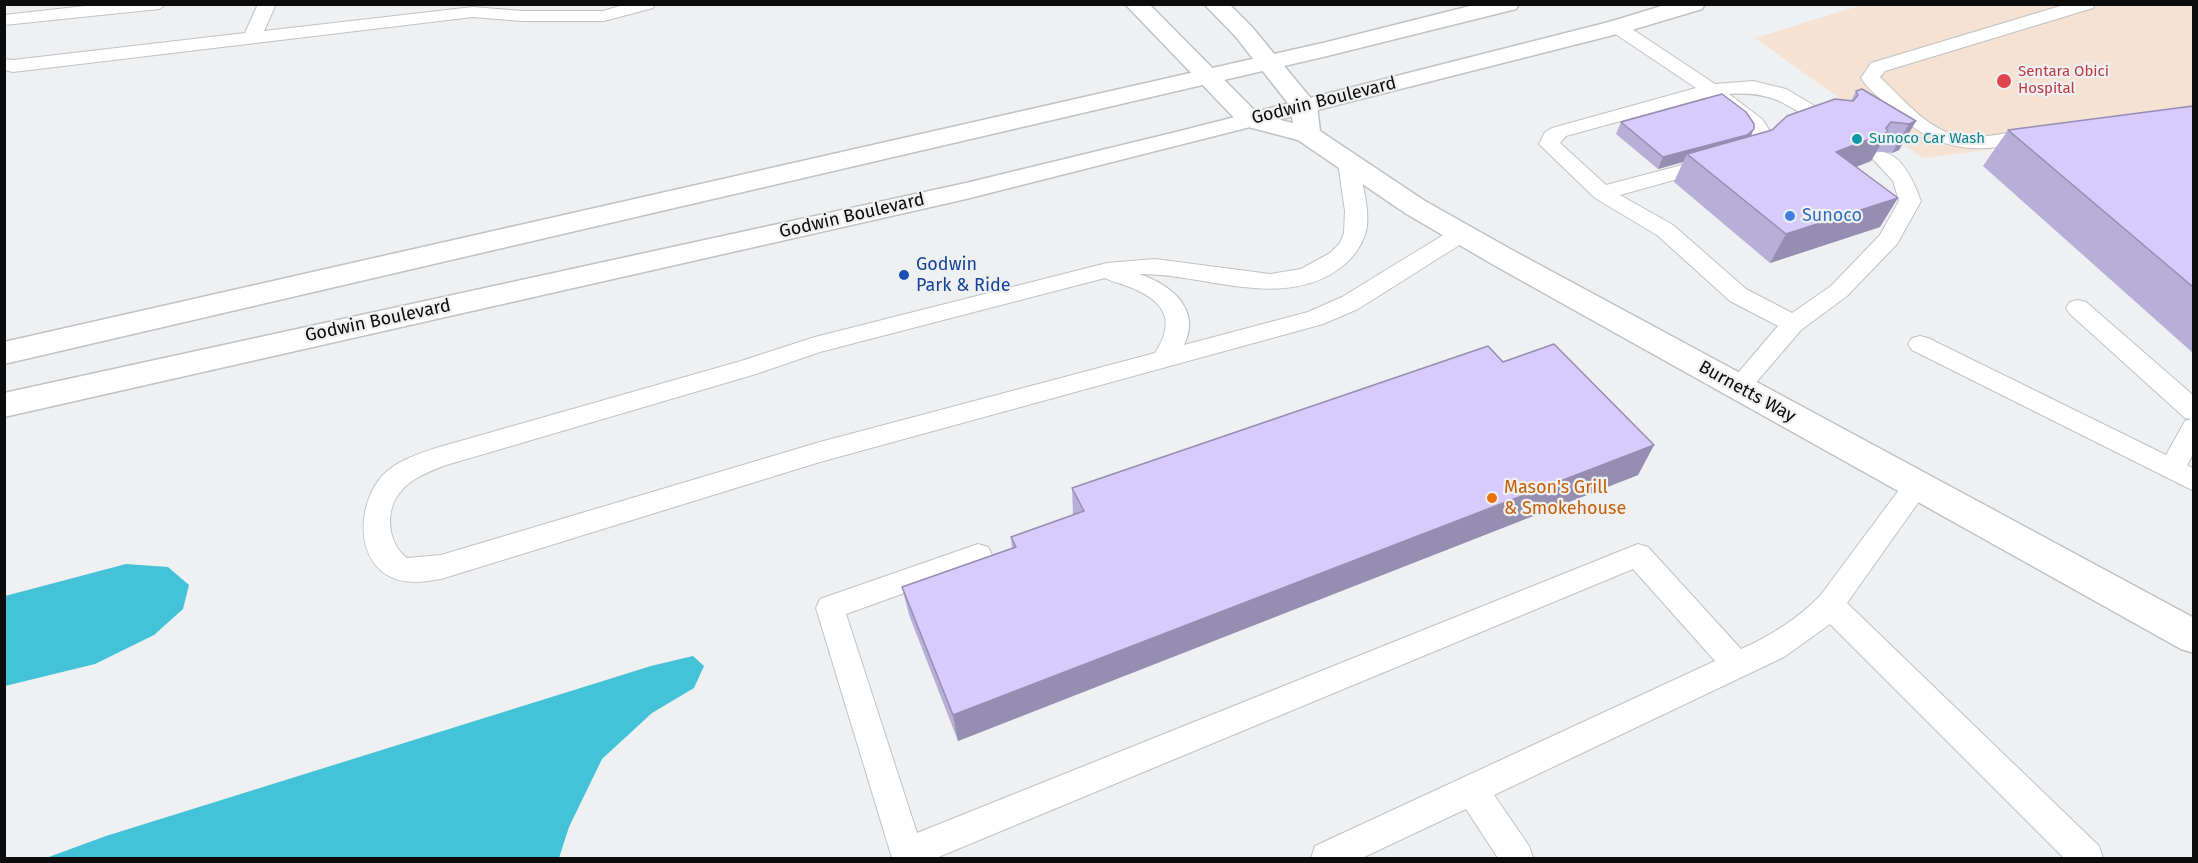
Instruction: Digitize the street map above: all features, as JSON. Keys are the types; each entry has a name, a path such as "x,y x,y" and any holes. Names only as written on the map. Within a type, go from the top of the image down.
{"main road":[{"path":"1136,4 1250,120"},
{"path":"1215,4 1244,32 1304,106 1307,135"},
{"path":"4,353 1268,63 1508,4"},
{"name":"Godwin Boulevard","path":"4,405 966,191 1617,27 1694,4"},
{"name":"Burnetts Way","path":"1250,120 1307,135 1415,207 1461,234 2193,638"},
{"path":"4,410 46,395"}],"lane":[{"path":"4,20 159,4"},
{"path":"252,38 267,4"},
{"path":"4,64 12,66 427,20 477,8 522,16 604,16 647,4"},
{"path":"2054,132 1966,143 1943,138 1929,131 1870,78 1878,68 2087,4"},
{"path":"1602,193 1750,153 1761,143 1762,134 1755,123 1711,90 1617,27"},
{"path":"1793,324 1738,295 1665,230 1602,193 1550,144 1552,136 1559,132 1711,90 1753,87 1779,93 1830,123"},
{"path":"1738,387 1793,324 1839,291 1888,239 1910,201 1904,179 1881,157"},
{"path":"1348,163 1356,224 1353,238 1336,260 1322,269 1282,281 1262,282 1171,268 1130,266 815,345 747,368 436,458 412,468 392,484 380,504 377,526 380,547 396,566 415,571 441,567 820,452 1334,312 1461,234"},
{"path":"1104,271 1144,283 1165,297 1173,306 1179,327 1176,338 1164,358"},
{"path":"2078,308 2193,411"},
{"path":"1920,344 2182,475 2193,428"},
{"path":"1327,858 1774,648 1813,622 1830,605 1916,486"},
{"path":"978,555 830,608 908,856 1638,555 1737,665"},
{"path":"1830,605 2086,858"},
{"path":"1472,790 1517,858"}],"shaded area":[{"name":"Sentara Obici Hospital","path":"1862,5 2193,5 2193,124 1923,158 1755,38"}],"water":[{"path":"126,564 168,567 189,585 183,609 154,635 95,664 5,686 5,596"},
{"path":"693,656 704,666 694,688 652,713 602,759 569,827 559,858 46,858 106,836 651,666"}],"building":[{"path":"1862,89 1916,121 1909,124 1891,122 1886,128 1888,132 1836,152 1898,198 1786,234 1687,154 1772,130 1787,116 1835,99 1853,101 1858,95 1856,91"},
{"path":"1722,94 1746,112 1754,124 1754,129 1747,135 1663,157 1621,122"},
{"path":"2193,106 2193,287 2008,130"},
{"path":"1554,344 1654,445 953,715 902,587 1016,547 1011,537 1084,511 1072,488 1488,346 1503,362"}],"place":[{"name":"Sentara Obici Hospital","path":"2004,81"},
{"name":"Sunoco Car Wash","path":"1857,139"},
{"name":"Sunoco","path":"1790,216"},
{"name":"Godwin Park & Ride","path":"904,275"},
{"name":"Mason's Grill & Smokehouse","path":"1492,498"}]}
